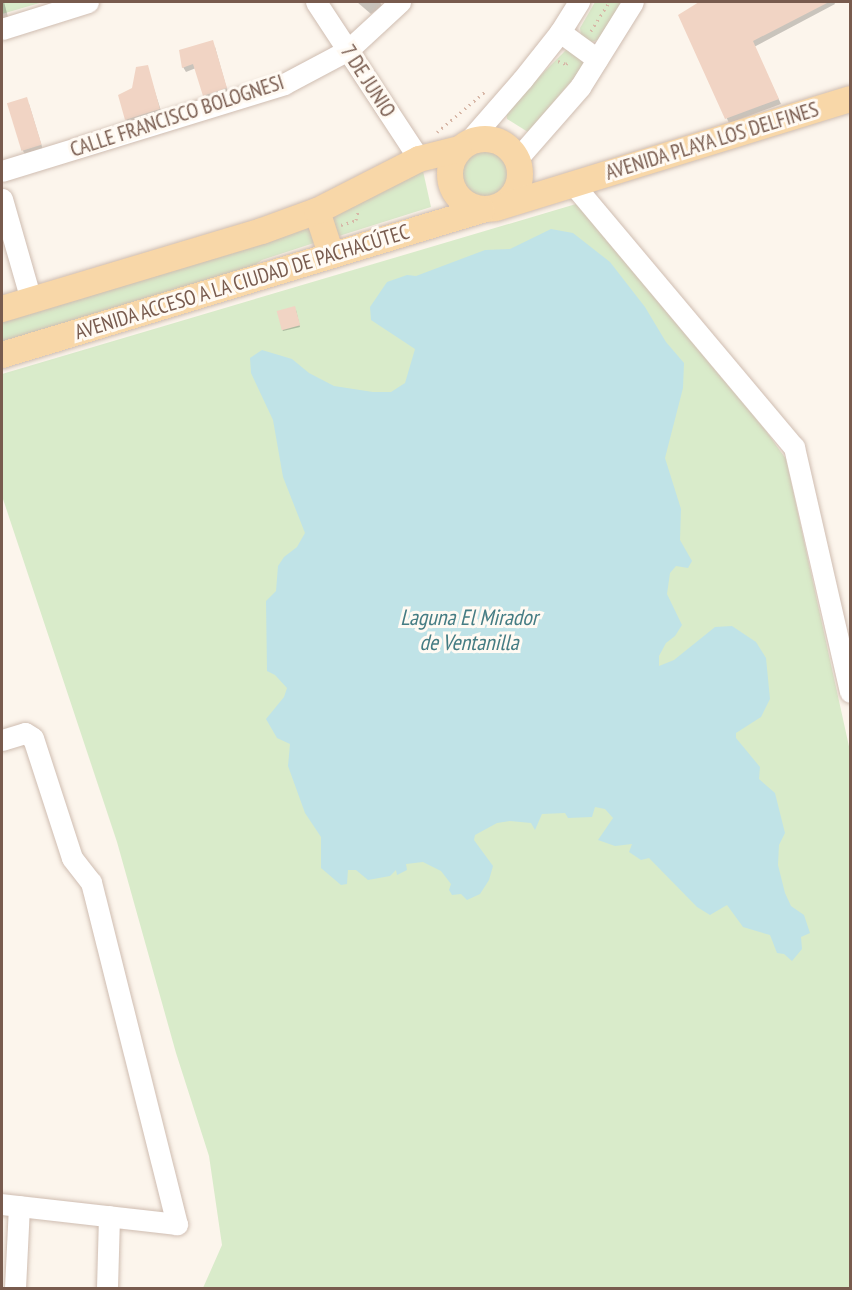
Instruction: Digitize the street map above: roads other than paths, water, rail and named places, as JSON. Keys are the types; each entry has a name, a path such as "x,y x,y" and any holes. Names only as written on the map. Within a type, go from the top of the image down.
{"main road":[{"name":"AVENIDA PLAYA LOS DELFINES","path":"489,209 850,99"},
{"path":"518,163 518,188 512,196 489,209 461,201 450,181 450,170 463,146 478,139 501,142 518,163 573,184"},
{"name":"AVENIDA ACCESO A LA CIUDAD DE PACHACÚTEC","path":"2,309 262,231 317,211 419,159 463,146"},
{"name":"AVENIDA ACCESO A LA CIUDAD DE PACHACÚTEC","path":"2,355 331,254 489,209"},
{"path":"317,211 331,254"}],"street":[{"path":"2,29 88,2"},
{"name":"7 DE JUNIO","path":"316,2 419,159"},
{"name":"CALLE FRANCISCO BOLOGNESI","path":"2,171 284,84 348,50 400,2"},
{"path":"463,146 560,32 579,2"},
{"path":"518,163 597,60 633,2"},
{"path":"560,32 597,60"},
{"path":"573,184 794,447 850,692"},
{"path":"2,199 31,300"},
{"path":"2,740 25,734 33,738 72,858 91,882 177,1224 10,1205 15,1288"},
{"path":"107,1288 109,1216"}],"water":[{"name":"Laguna El Mirador de Ventanilla","path":"551,229 573,233 610,262 645,307 666,342 684,363 683,388 665,458 681,509 680,540 692,561 688,568 676,566 670,573 667,594 682,625 675,636 666,643 659,656 659,666 674,660 715,627 732,626 756,642 766,658 770,699 761,717 736,733 736,738 760,767 759,779 775,793 785,833 779,845 778,865 785,893 791,906 804,915 810,933 801,937 802,949 792,961 784,954 777,953 770,935 743,927 727,905 710,915 697,907 649,858 641,860 629,852 632,844 615,846 598,840 613,818 605,809 595,807 592,817 568,818 565,813 542,814 535,830 531,823 510,821 497,823 475,835 474,840 493,866 489,880 480,894 467,900 461,894 452,895 449,890 451,884 441,871 423,862 406,864 407,870 397,875 396,870 390,876 368,880 356,870 348,870 347,884 341,885 321,868 321,837 305,813 288,766 290,744 277,738 266,719 284,697 287,688 275,675 267,671 266,601 276,591 278,566 284,557 297,547 305,533 283,477 273,420 251,373 250,358 262,350 292,359 309,373 334,386 373,392 391,392 405,383 415,349 371,320 370,307 387,282 407,275 416,276 485,250 510,249"}]}
